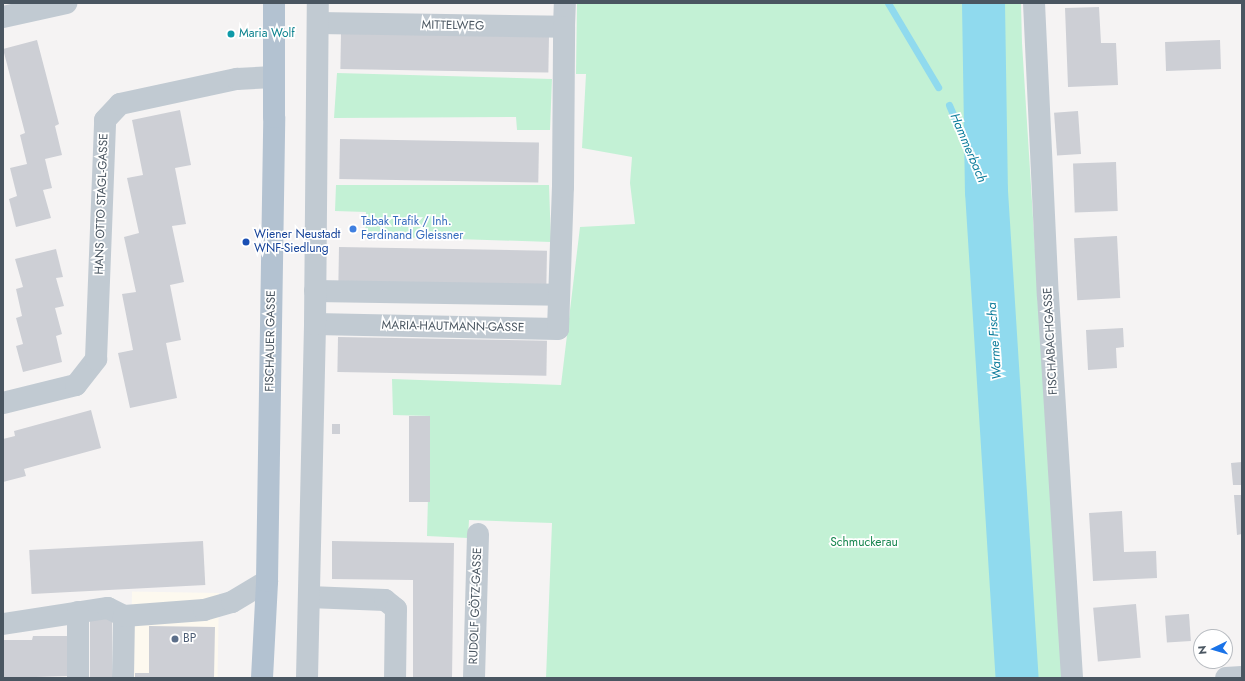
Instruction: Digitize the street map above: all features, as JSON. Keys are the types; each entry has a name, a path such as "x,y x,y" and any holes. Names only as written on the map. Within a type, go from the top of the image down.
{"main road":[{"name":"FISCHAUER GASSE","path":"262,678 267,581 274,3"}],"street":[{"path":"3,18 66,3"},
{"path":"564,27 565,3"},
{"name":"FISCHABACHGASSE","path":"1034,3 1048,296 1072,678"},
{"path":"307,678 315,324 318,13"},
{"name":"MITTELWEG","path":"318,13 564,27"},
{"name":"MARIA-HAUTMANN-GASSE","path":"315,324 558,329 563,187 564,27"},
{"name":"HANS OTTO STAGL-GASSE","path":"3,403 76,385 96,359 105,120 120,104 237,79 274,77"},
{"path":"315,291 560,295"},
{"name":"RUDOLF GÖTZ-GASSE","path":"474,678 478,534"},
{"path":"3,624 108,608 124,616 204,610 232,602 267,581"},
{"path":"309,597 385,600 396,609 395,678"},
{"path":"78,612 78,678"},
{"path":"123,678 124,616"},
{"path":"1226,678 1242,677"}],"shaded area":[{"name":"BP","path":"132,591 219,593 218,678 131,676"}],"green space":[{"name":"Schmuckerau","path":"577,3 1021,3 1022,43 1062,678 546,678 552,523 469,520 468,538 427,536 430,416 393,415 392,379 561,385 580,227 635,224 630,183 632,157 582,148 586,74 576,74"},
{"path":"337,73 552,79 550,130 517,130 516,117 334,118"},
{"path":"336,185 549,185 551,242 365,236 366,212 335,211"}],"building":[{"path":"1099,7 1101,43 1116,43 1118,85 1068,87 1065,8"},
{"path":"341,33 549,37 548,73 340,69"},
{"path":"37,40 59,124 55,126 62,155 45,159 52,188 43,190 51,218 16,227 9,199 17,196 10,168 27,164 20,135 25,133 3,49"},
{"path":"1220,40 1221,69 1166,71 1165,42"},
{"path":"180,110 191,165 175,168 186,224 172,226 184,282 170,285 181,340 166,343 177,398 130,408 118,353 133,350 122,294 136,292 124,237 139,233 127,178 143,175 132,120"},
{"path":"1078,111 1081,154 1057,156 1054,113"},
{"path":"340,139 539,142 538,182 339,179"},
{"path":"1116,162 1118,211 1075,212 1073,164"},
{"path":"1117,236 1120,298 1077,300 1074,238"},
{"path":"339,247 547,251 546,287 338,283"},
{"path":"56,249 63,277 56,278 64,306 55,308 62,334 56,336 62,362 23,372 16,346 23,344 16,318 22,316 16,289 23,287 15,259"},
{"path":"1123,328 1124,347 1116,348 1117,368 1088,370 1086,330"},
{"path":"338,337 547,341 546,376 337,372"},
{"path":"91,410 101,448 24,469 26,476 3,482 3,439 15,436 14,431"},
{"path":"409,416 430,416 430,502 409,502"},
{"path":"332,424 340,424 340,434 332,434"},
{"path":"1242,462 1242,485 1233,485 1231,463"},
{"path":"1234,495 1242,495 1242,534 1237,535"},
{"path":"1122,511 1124,552 1156,551 1157,578 1093,581 1089,513"},
{"path":"203,541 205,585 32,594 29,550"},
{"path":"332,541 454,543 452,678 413,678 413,580 332,579"},
{"path":"1136,604 1141,658 1098,662 1093,608"},
{"path":"1189,614 1191,641 1167,643 1165,616"},
{"path":"90,618 112,618 112,678 90,678"},
{"path":"149,626 215,627 214,678 135,678 135,673 149,673"},
{"path":"33,636 68,636 68,676 3,678 3,640 32,640"}],"waterway":[{"name":"Hammerbach","path":"888,3 938,87"},
{"name":"Warme Fischa","path":"983,3 986,191 1017,678"},
{"name":"Hammerbach","path":"949,105 986,191"}],"place":[{"name":"Maria Wolf","path":"231,34"},
{"name":"Tabak Trafik / Inh. Ferdinand Gleissner","path":"353,229"},
{"name":"Wiener Neustadt WNF-Siedlung","path":"246,242"},
{"name":"BP","path":"175,639"}]}
